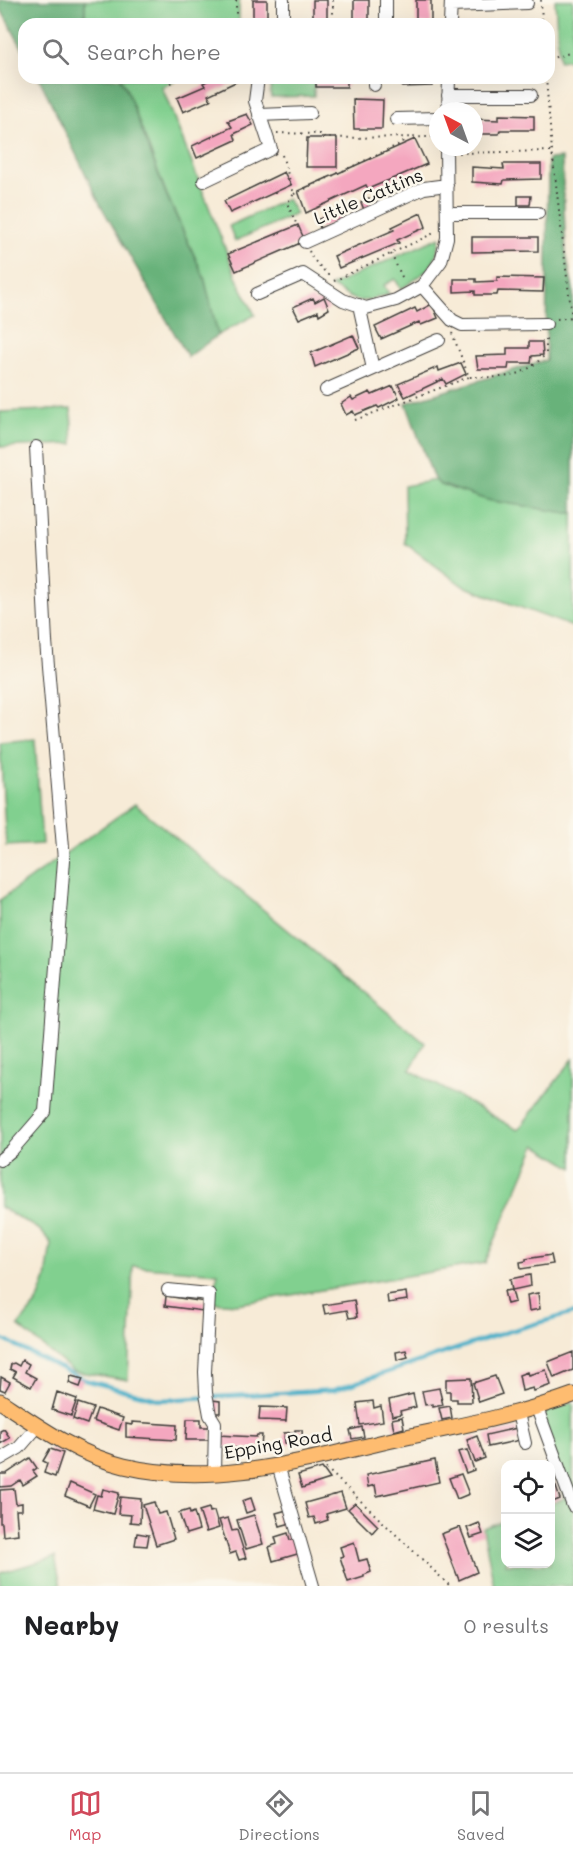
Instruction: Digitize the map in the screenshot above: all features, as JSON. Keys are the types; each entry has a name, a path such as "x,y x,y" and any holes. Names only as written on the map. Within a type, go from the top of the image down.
{"main road":[{"name":"Epping Road","path":"0,1401 38,1426 98,1458 126,1466 190,1474 214,1474 278,1465 518,1413 573,1395"}],"street":[{"path":"283,0 283,18"},
{"path":"386,0 386,18"},
{"path":"450,18 451,3 527,3"},
{"path":"204,182 270,149 255,101 257,84"},
{"path":"448,102 449,84"},
{"path":"448,95 531,95"},
{"path":"259,115 310,113"},
{"path":"396,119 429,118"},
{"name":"Little Cattins","path":"358,305 366,308 410,293 422,286 441,261 447,238 446,156"},
{"name":"Little Cattins","path":"305,242 424,188 447,185"},
{"path":"448,213 538,213"},
{"path":"257,294 303,274 343,300 358,305 373,369"},
{"path":"422,286 452,320 462,325 550,321"},
{"path":"326,390 439,340"},
{"path":"0,1160 12,1150 45,1112 64,860 46,641 36,447"},
{"path":"168,1290 209,1294 205,1372 208,1404 215,1423 214,1474"},
{"path":"537,1408 573,1506"},
{"path":"518,1413 525,1443"},
{"path":"0,1459 19,1448 38,1426"},
{"path":"278,1465 314,1586"}],"path":[{"path":"236,0 236,18"},
{"path":"333,0 333,18"},
{"path":"541,0 542,18"},
{"path":"555,56 573,52"},
{"path":"546,84 573,328"},
{"path":"265,133 320,134 324,138 429,137"},
{"path":"334,281 312,258 287,203 294,194 402,143 404,137"},
{"path":"270,149 280,150 294,194"},
{"path":"483,150 552,151"},
{"path":"322,287 447,226"},
{"path":"391,254 410,293"},
{"path":"550,321 572,317"},
{"path":"452,320 451,330 469,377"},
{"path":"355,420 469,377 511,377 534,366 546,354 546,342"},
{"path":"315,1457 450,1586"}],"green space":[{"path":"0,0 85,0 85,18 18,18 18,40 0,8"},
{"path":"85,0 239,0 239,18 85,18"},
{"path":"555,0 573,0 573,59 559,61"},
{"path":"42,84 124,84 126,88 166,194 204,277 218,335 188,357 101,206"},
{"path":"124,84 168,84 162,87 238,281 255,315 218,335 204,277 167,195"},
{"path":"272,84 314,84 314,96 271,97"},
{"path":"562,158 566,253 573,290 573,513 487,500 439,484 433,477 406,403 546,360 548,159"},
{"path":"287,199 296,214 235,241 229,226"},
{"path":"440,237 433,263 401,289 395,279 384,285 389,294 364,301 353,299 331,286"},
{"path":"71,409 73,444 0,447 0,412"},
{"path":"435,480 441,485 492,501 573,513 573,627 463,586 405,543 404,486"},
{"path":"35,739 42,844 6,846 0,742"},
{"path":"135,804 425,1043 410,1070 518,1130 573,1059 573,1168 536,1145 485,1263 237,1304 211,1302 218,1273 133,1266 128,1380 73,1371 18,1326 37,1303 46,1279 51,1243 40,1230 0,1207 0,900"},
{"path":"573,1402 573,1586 494,1586 483,1528 501,1521 501,1568 555,1568 555,1502 565,1498 555,1469 555,1460 552,1460 536,1415"},
{"path":"55,1557 61,1586 1,1586 0,1573"}],"building":[{"path":"253,0 267,0 267,18 253,18"},
{"path":"313,0 327,0 327,18 313,18"},
{"path":"354,0 369,0 369,18 354,18"},
{"path":"416,0 431,0 431,18 416,18"},
{"path":"204,84 231,84 208,95 211,100 183,112 177,98 205,86"},
{"path":"316,84 347,84 347,87 316,87"},
{"path":"402,84 432,84 432,86 402,87"},
{"path":"353,99 383,100 382,129 354,129"},
{"path":"247,114 253,125 234,134 236,140 197,158 192,146 232,127 228,121"},
{"path":"499,115 534,116 534,130 500,130 499,134 483,134 483,119 499,120"},
{"path":"307,138 337,138 337,167 306,167"},
{"path":"415,139 427,164 368,189 366,185 306,213 298,191"},
{"path":"503,164 541,164 541,179 504,180 503,184 472,182 472,167 504,169"},
{"path":"284,172 291,185 230,213 224,201"},
{"path":"408,179 412,187 403,191 399,184"},
{"path":"518,196 531,196 530,205 518,205"},
{"path":"369,198 373,206 364,210 361,202"},
{"path":"339,210 343,219 320,228 317,220"},
{"path":"421,213 426,227 397,240 399,243 339,268 334,256 394,230 392,227"},
{"path":"298,225 305,241 236,271 228,254"},
{"path":"472,237 538,237 538,251 472,252"},
{"path":"497,277 544,278 543,292 498,291 497,295 475,295 475,291 454,292 454,279 476,279 476,282 497,281"},
{"path":"324,297 329,309 319,315 318,311 299,319 293,307 313,298 315,302"},
{"path":"432,304 438,318 421,325 419,322 381,339 375,327 415,308 417,312"},
{"path":"353,335 359,348 315,367 311,353"},
{"path":"529,342 542,342 543,355 532,356 531,363 509,363 508,369 478,369 476,356 507,355 507,348 529,348"},
{"path":"461,363 466,374 446,384 443,379 405,397 398,384 438,367 439,371"},
{"path":"393,386 399,398 379,408 377,406 355,415 353,411 346,415 341,404 351,397 353,400 370,392 372,395"},
{"path":"551,1255 553,1264 521,1269 520,1262 526,1259"},
{"path":"530,1275 531,1286 512,1290 510,1279"},
{"path":"512,1290 515,1302 507,1304 504,1291"},
{"path":"406,1292 407,1300 388,1303 387,1295"},
{"path":"538,1293 540,1309 529,1311 527,1295"},
{"path":"166,1296 205,1302 203,1311 165,1306"},
{"path":"354,1300 357,1317 349,1318 347,1310 325,1314 323,1305"},
{"path":"406,1350 408,1357 397,1360 396,1352"},
{"path":"573,1352 573,1370 554,1378 548,1362"},
{"path":"22,1360 29,1364 25,1372 36,1378 31,1387 13,1377 16,1372 10,1369 11,1364 19,1366"},
{"path":"546,1370 551,1385 534,1391 533,1388 522,1391 519,1375"},
{"path":"71,1376 83,1379 80,1387 69,1383"},
{"path":"495,1376 502,1394 479,1402 473,1383"},
{"path":"1,1377 10,1382 5,1391 0,1389"},
{"path":"471,1378 472,1402 457,1402 457,1399 450,1399 450,1391 446,1391 446,1379"},
{"path":"439,1388 443,1405 433,1407 433,1404 425,1405 422,1391"},
{"path":"57,1392 77,1399 71,1416 52,1410"},
{"path":"413,1394 416,1407 400,1411 401,1414 392,1416 389,1400"},
{"path":"212,1400 220,1401 220,1413 212,1413"},
{"path":"373,1401 374,1408 381,1406 383,1421 360,1425 357,1403"},
{"path":"78,1403 93,1408 87,1424 73,1419"},
{"path":"450,1406 452,1418 442,1420 439,1408"},
{"path":"260,1407 287,1408 286,1421 259,1420"},
{"path":"97,1409 123,1418 119,1430 93,1421"},
{"path":"402,1417 404,1428 394,1431 392,1419"},
{"path":"187,1419 201,1419 201,1427 211,1427 211,1440 186,1440"},
{"path":"132,1422 177,1425 176,1440 126,1437 126,1424 132,1425"},
{"path":"362,1427 364,1437 352,1439 350,1430"},
{"path":"517,1428 520,1440 488,1447 486,1435"},
{"path":"4,1429 10,1438 0,1444 0,1431"},
{"path":"295,1430 302,1430 303,1444 285,1443 284,1433 295,1432"},
{"path":"217,1435 256,1437 262,1435 261,1447 256,1447 256,1449 216,1447"},
{"path":"477,1436 485,1458 475,1462 467,1440"},
{"path":"50,1449 63,1453 55,1477 44,1473 47,1463 43,1461"},
{"path":"467,1450 474,1470 466,1473 458,1452"},
{"path":"30,1458 37,1468 33,1471 37,1476 23,1485 20,1480 11,1486 0,1487 0,1474 6,1474"},
{"path":"435,1460 439,1482 377,1496 375,1485 368,1487 366,1475"},
{"path":"322,1468 330,1479 302,1488 298,1475"},
{"path":"461,1474 469,1494 457,1499 449,1478"},
{"path":"70,1483 95,1494 89,1506 65,1496"},
{"path":"555,1484 560,1499 555,1501"},
{"path":"14,1489 16,1504 22,1503 22,1510 16,1510 18,1534 3,1536 2,1523 0,1523 0,1490"},
{"path":"103,1489 119,1493 113,1514 93,1509 97,1495 101,1496"},
{"path":"341,1493 346,1508 326,1514 328,1520 316,1524 314,1517 309,1518 305,1503"},
{"path":"120,1497 141,1499 140,1523 130,1522 131,1515 118,1514"},
{"path":"251,1498 255,1510 246,1513 242,1501"},
{"path":"154,1502 158,1514 166,1512 174,1539 156,1545 143,1505"},
{"path":"355,1503 378,1526 372,1533 348,1509"},
{"path":"209,1508 210,1512 214,1511 219,1528 206,1532 199,1511"},
{"path":"189,1510 190,1514 194,1512 199,1530 186,1534 179,1513"},
{"path":"287,1510 291,1523 280,1526 276,1513"},
{"path":"254,1515 263,1544 246,1549 237,1520"},
{"path":"228,1518 232,1531 237,1530 246,1558 239,1560 236,1552 230,1554 219,1520"},
{"path":"479,1523 483,1534 471,1538 467,1528"},
{"path":"460,1527 477,1572 459,1580 441,1534"},
{"path":"137,1533 149,1535 147,1546 135,1545"},
{"path":"288,1533 290,1540 297,1539 301,1553 273,1561 269,1547 277,1544 275,1537"},
{"path":"354,1542 359,1561 367,1559 371,1572 348,1582 340,1557 343,1556 340,1547"}],"waterway":[{"path":"0,1338 85,1380 161,1400 334,1390 507,1332 573,1313"}]}
